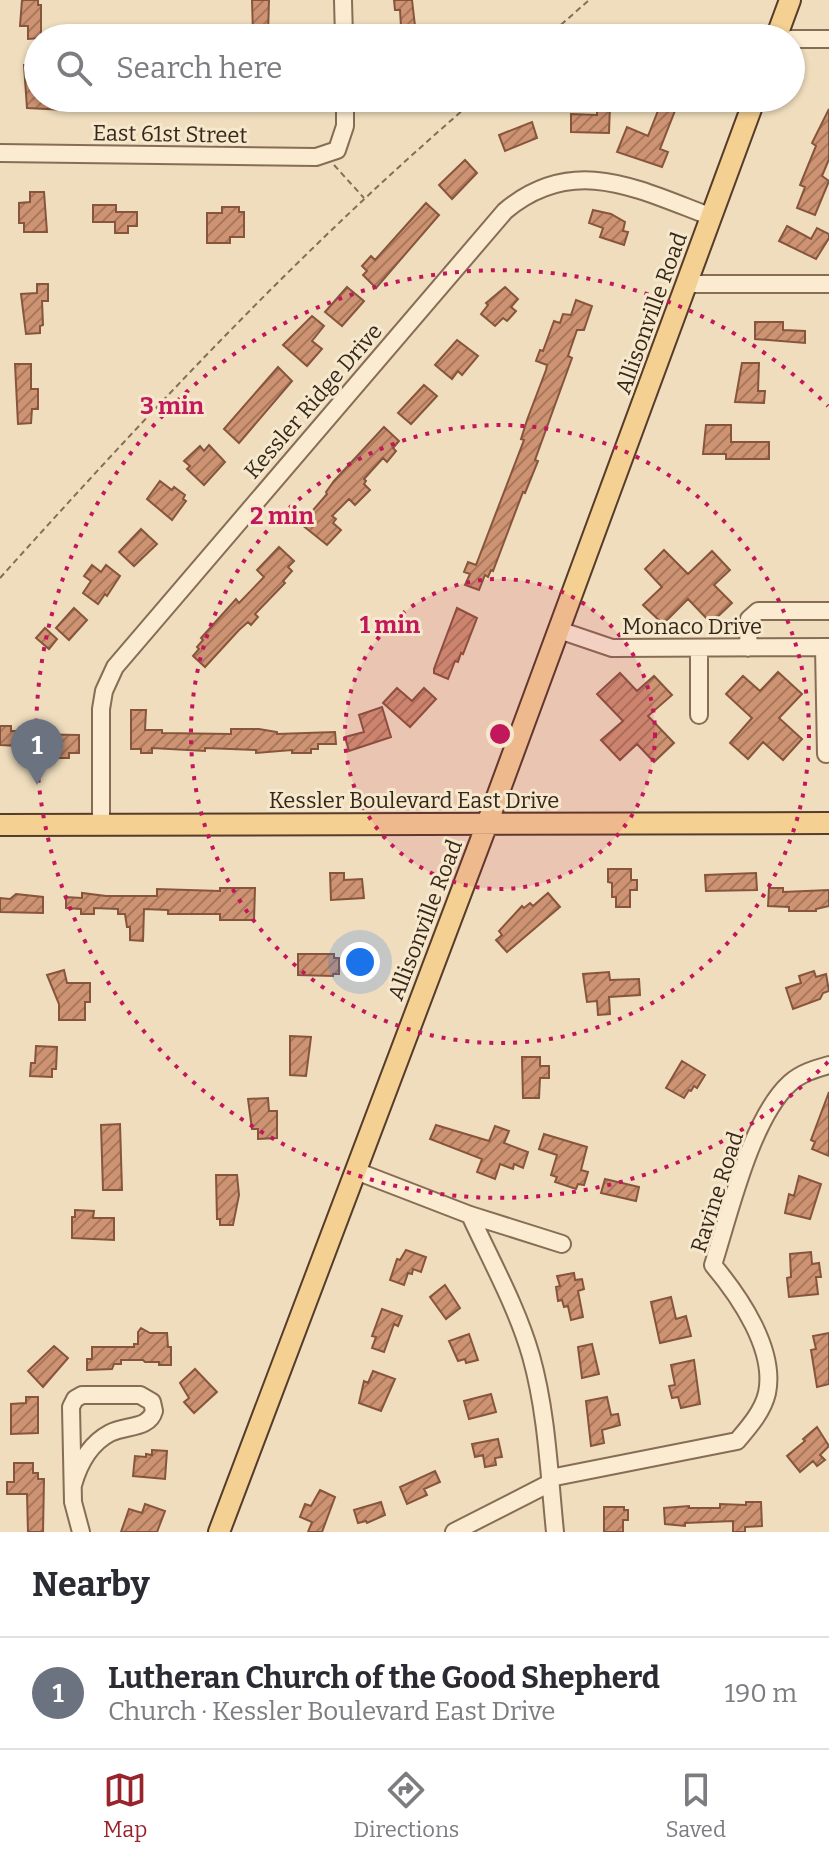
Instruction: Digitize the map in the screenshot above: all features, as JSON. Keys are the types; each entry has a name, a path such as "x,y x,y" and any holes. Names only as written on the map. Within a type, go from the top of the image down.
{"main road":[{"path":"781,24 790,0"},
{"name":"Allisonville Road","path":"219,1532 487,824 750,112"},
{"name":"Kessler Boulevard East Drive","path":"0,825 829,823"}],"street":[{"path":"343,0 344,24"},
{"path":"805,39 829,39"},
{"path":"331,152 345,126 345,112"},
{"name":"East 61st Street","path":"0,153 306,158 331,152"},
{"name":"Kessler Ridge Drive","path":"101,825 101,709 115,667 505,211 529,193 551,184 592,178 627,186 712,217"},
{"path":"688,284 829,284"},
{"path":"748,648 749,619 758,611 829,611"},
{"name":"Monaco Drive","path":"559,630 612,648 826,647"},
{"path":"826,647 826,754"},
{"path":"699,648 699,715"},
{"name":"Ravine Road","path":"550,1480 737,1441 755,1419 767,1395 768,1372 763,1342 725,1279 713,1265 742,1175 769,1110 792,1081 808,1071 829,1065"},
{"path":"356,1171 470,1215 562,1244"},
{"path":"470,1215 521,1326 531,1357 542,1413 555,1532"},
{"path":"73,1485 82,1461 102,1438 112,1431 143,1424 151,1419 154,1411 149,1399 140,1395 82,1395 75,1399 71,1407 73,1485 74,1510 81,1532"},
{"path":"454,1532 550,1480"}],"path":[{"path":"562,24 589,0"},
{"path":"0,578 187,375 310,248 461,112"},
{"path":"331,152 364,198"}],"building":[{"path":"22,0 38,0 41,24 20,26"},
{"path":"252,0 269,0 268,24 253,24"},
{"path":"394,0 412,0 415,24 401,24 400,10 395,10"},
{"path":"829,109 829,159 822,176 829,181 815,215 797,208 805,187 800,185 816,146 812,143"},
{"path":"597,112 610,112 609,133 571,132 571,114 597,115"},
{"path":"657,112 674,112 660,149 668,152 662,167 617,152 627,127 648,136"},
{"path":"532,122 537,138 505,151 499,135"},
{"path":"465,160 477,173 452,199 439,185"},
{"path":"30,192 44,192 47,232 24,232 24,223 19,223 19,203 30,202"},
{"path":"426,203 439,215 376,288 363,275 367,271 362,266 371,256 375,260"},
{"path":"93,205 116,205 116,212 137,212 137,226 128,226 128,233 115,233 115,222 93,222"},
{"path":"222,207 239,207 239,212 244,212 244,237 230,237 230,243 207,243 207,213 222,213"},
{"path":"593,210 611,214 625,222 623,231 628,232 624,245 600,237 603,228 589,223"},
{"path":"787,226 811,239 817,228 829,234 816,259 779,241"},
{"path":"37,284 48,284 48,301 42,301 43,325 40,326 40,333 26,334 21,294 37,293"},
{"path":"347,287 364,301 342,326 325,312"},
{"path":"505,287 518,299 511,307 516,311 507,321 503,318 495,326 481,314 488,305 486,303"},
{"path":"576,300 592,306 584,330 577,330 568,356 572,358 535,460 538,461 493,571 488,577 485,575 479,590 465,585 470,574 464,572 468,562 476,565 524,440 521,439 547,365 536,361 540,350 543,351 554,321 560,323 563,314 571,315"},
{"path":"312,316 324,326 312,341 322,349 307,366 283,345"},
{"path":"755,322 783,322 783,330 805,331 805,343 755,339"},
{"path":"457,340 478,356 462,375 458,371 452,379 435,365"},
{"path":"742,363 759,363 758,391 765,391 764,403 735,402"},
{"path":"15,364 31,364 31,389 38,389 38,409 32,409 31,423 18,424"},
{"path":"278,367 292,381 239,443 224,429"},
{"path":"424,385 437,396 411,424 398,413"},
{"path":"706,425 731,425 731,442 769,442 769,459 726,459 726,454 703,454"},
{"path":"384,427 399,441 393,448 396,451 387,462 383,458 364,479 370,490 355,505 349,499 332,516 336,519 333,523 341,530 327,545 301,524 334,481"},
{"path":"209,445 225,462 204,485 187,469 190,466 184,461 200,446 204,451"},
{"path":"160,481 185,495 183,499 186,501 172,520 147,499"},
{"path":"141,529 157,544 134,566 119,552"},
{"path":"279,547 294,561 288,567 292,571 283,581 285,583 255,614 258,617 251,625 248,622 239,630 205,667 193,656 203,640 201,638 236,599 239,603 264,577 257,570"},
{"path":"664,550 688,574 712,551 730,570 714,585 732,603 711,623 688,599 663,624 643,605 662,587 645,569"},
{"path":"92,565 101,572 106,565 120,576 98,604 83,593 91,581 84,576"},
{"path":"74,608 87,620 69,640 56,628"},
{"path":"457,608 477,618 463,654 458,662 455,661 448,679 434,673 434,669"},
{"path":"45,628 57,639 49,649 36,638"},
{"path":"778,672 802,694 779,718 802,739 783,760 763,742 748,759 730,743 752,718 726,694 743,676 760,691"},
{"path":"620,673 637,691 654,676 672,695 648,716 674,743 654,762 637,744 620,760 601,740 623,721 597,694"},
{"path":"397,688 412,701 424,688 436,699 410,727 383,703"},
{"path":"382,707 391,737 349,751 345,737 364,732 359,715"},
{"path":"131,710 146,710 145,730 162,730 162,733 231,734 231,729 259,729 277,734 335,732 336,744 318,744 318,749 311,749 311,753 292,753 292,750 256,753 256,750 152,748 152,753 141,753 141,749 131,749"},
{"path":"0,726 11,726 11,731 21,731 21,734 79,735 79,753 69,753 69,758 54,758 54,754 38,753 38,747 0,745"},
{"path":"608,869 631,869 631,880 637,880 637,890 630,890 630,907 616,907 612,883 608,882"},
{"path":"330,873 344,873 344,880 362,879 364,898 331,900"},
{"path":"756,873 757,890 706,891 705,875"},
{"path":"220,888 255,888 254,920 220,920 220,914 168,914 168,910 144,909 143,941 130,940 130,927 127,927 125,914 118,914 118,909 94,908 94,914 81,914 81,909 66,908 66,897 82,898 82,893 157,896 157,889 220,891"},
{"path":"769,888 783,888 783,892 829,890 829,906 816,911 789,911 789,907 768,906"},
{"path":"548,893 560,907 507,952 496,940 502,935 499,931 522,906 524,908 530,903 533,906"},
{"path":"16,894 43,897 43,913 0,912 0,898 10,899"},
{"path":"298,954 334,954 334,958 339,958 339,974 298,975"},
{"path":"64,970 67,983 90,983 90,1002 85,1002 85,1020 59,1020 59,1004 47,975"},
{"path":"814,971 816,977 826,974 829,991 823,993 820,999 793,1009 786,988 801,983 799,976"},
{"path":"609,972 610,980 639,979 640,995 609,997 610,1014 598,1015 597,1001 587,1002 583,974"},
{"path":"290,1036 311,1037 306,1076 290,1075"},
{"path":"36,1046 57,1047 56,1069 52,1069 52,1077 30,1076"},
{"path":"522,1057 540,1057 540,1066 549,1066 549,1078 540,1078 539,1098 523,1098"},
{"path":"682,1061 705,1075 697,1088 694,1086 684,1098 666,1088"},
{"path":"829,1092 829,1156 812,1149 815,1142 811,1140"},
{"path":"268,1098 269,1111 277,1111 277,1138 258,1139 258,1129 252,1129 248,1099"},
{"path":"120,1124 122,1190 103,1190 101,1125"},
{"path":"436,1125 489,1141 495,1126 509,1131 504,1143 528,1152 523,1168 514,1164 513,1169 500,1164 495,1179 477,1172 482,1159 430,1139"},
{"path":"544,1134 587,1147 581,1170 588,1172 584,1185 578,1184 576,1189 555,1182 557,1177 551,1175 557,1155 539,1149"},
{"path":"216,1175 237,1175 239,1195 233,1225 220,1225 220,1219 217,1219"},
{"path":"799,1176 821,1184 810,1219 785,1213 789,1194 794,1196"},
{"path":"605,1179 639,1187 636,1201 601,1193"},
{"path":"75,1210 94,1211 93,1218 114,1218 114,1240 72,1238"},
{"path":"406,1250 426,1257 421,1272 413,1269 404,1285 390,1280 397,1259 400,1260"},
{"path":"811,1252 812,1264 819,1263 821,1277 816,1277 818,1294 789,1297 787,1278 791,1277 790,1254"},
{"path":"574,1273 575,1280 582,1279 584,1289 578,1291 583,1317 571,1320 568,1306 564,1307 562,1300 558,1301 556,1287 560,1286 557,1276"},
{"path":"445,1285 460,1308 446,1319 430,1297"},
{"path":"671,1297 676,1319 686,1316 691,1336 660,1343 651,1302"},
{"path":"382,1309 402,1316 398,1326 394,1324 384,1352 372,1348 376,1337 372,1336"},
{"path":"141,1328 150,1333 167,1333 171,1365 121,1360 121,1364 114,1364 112,1369 87,1370 87,1359 92,1359 92,1347 134,1347 138,1344"},
{"path":"829,1333 829,1384 817,1387 811,1350 816,1349 813,1336"},
{"path":"469,1334 478,1360 458,1361 449,1341"},
{"path":"592,1344 599,1374 582,1378 578,1347"},
{"path":"54,1346 68,1358 43,1387 28,1371"},
{"path":"694,1360 700,1404 681,1408 678,1397 672,1398 669,1386 675,1385 671,1365"},
{"path":"195,1369 217,1392 194,1413 184,1402 189,1398 180,1383"},
{"path":"373,1371 395,1379 381,1411 359,1403 364,1381 368,1383"},
{"path":"491,1394 496,1412 469,1419 464,1401"},
{"path":"26,1397 38,1397 38,1433 11,1434 11,1404 26,1403"},
{"path":"607,1397 611,1415 618,1414 620,1425 602,1430 604,1443 591,1446 586,1401"},
{"path":"817,1427 829,1446 820,1455 825,1460 817,1466 813,1461 800,1472 787,1456"},
{"path":"498,1439 502,1457 495,1458 496,1465 485,1467 483,1455 475,1457 472,1444"},
{"path":"152,1450 167,1451 165,1479 133,1476 135,1456 152,1455"},
{"path":"14,1463 33,1463 33,1473 38,1473 38,1479 44,1479 43,1532 28,1532 27,1494 7,1494 7,1482 14,1482"},
{"path":"435,1471 440,1482 424,1489 427,1495 407,1504 400,1487"},
{"path":"320,1490 335,1497 322,1532 308,1532 312,1522 300,1517 305,1504 311,1506"},
{"path":"381,1502 385,1515 367,1523 358,1523 354,1510"},
{"path":"746,1502 761,1502 762,1526 745,1527 745,1532 733,1532 733,1521 685,1523 685,1526 665,1524 664,1508 720,1508 720,1504 746,1505"},
{"path":"145,1504 165,1511 157,1532 121,1532 129,1509 142,1513"},
{"path":"604,1507 624,1507 628,1510 628,1520 623,1520 623,1532 604,1532"}],"place":[{"name":"Lutheran Church of the Good Shepherd","path":"37,785"}]}
